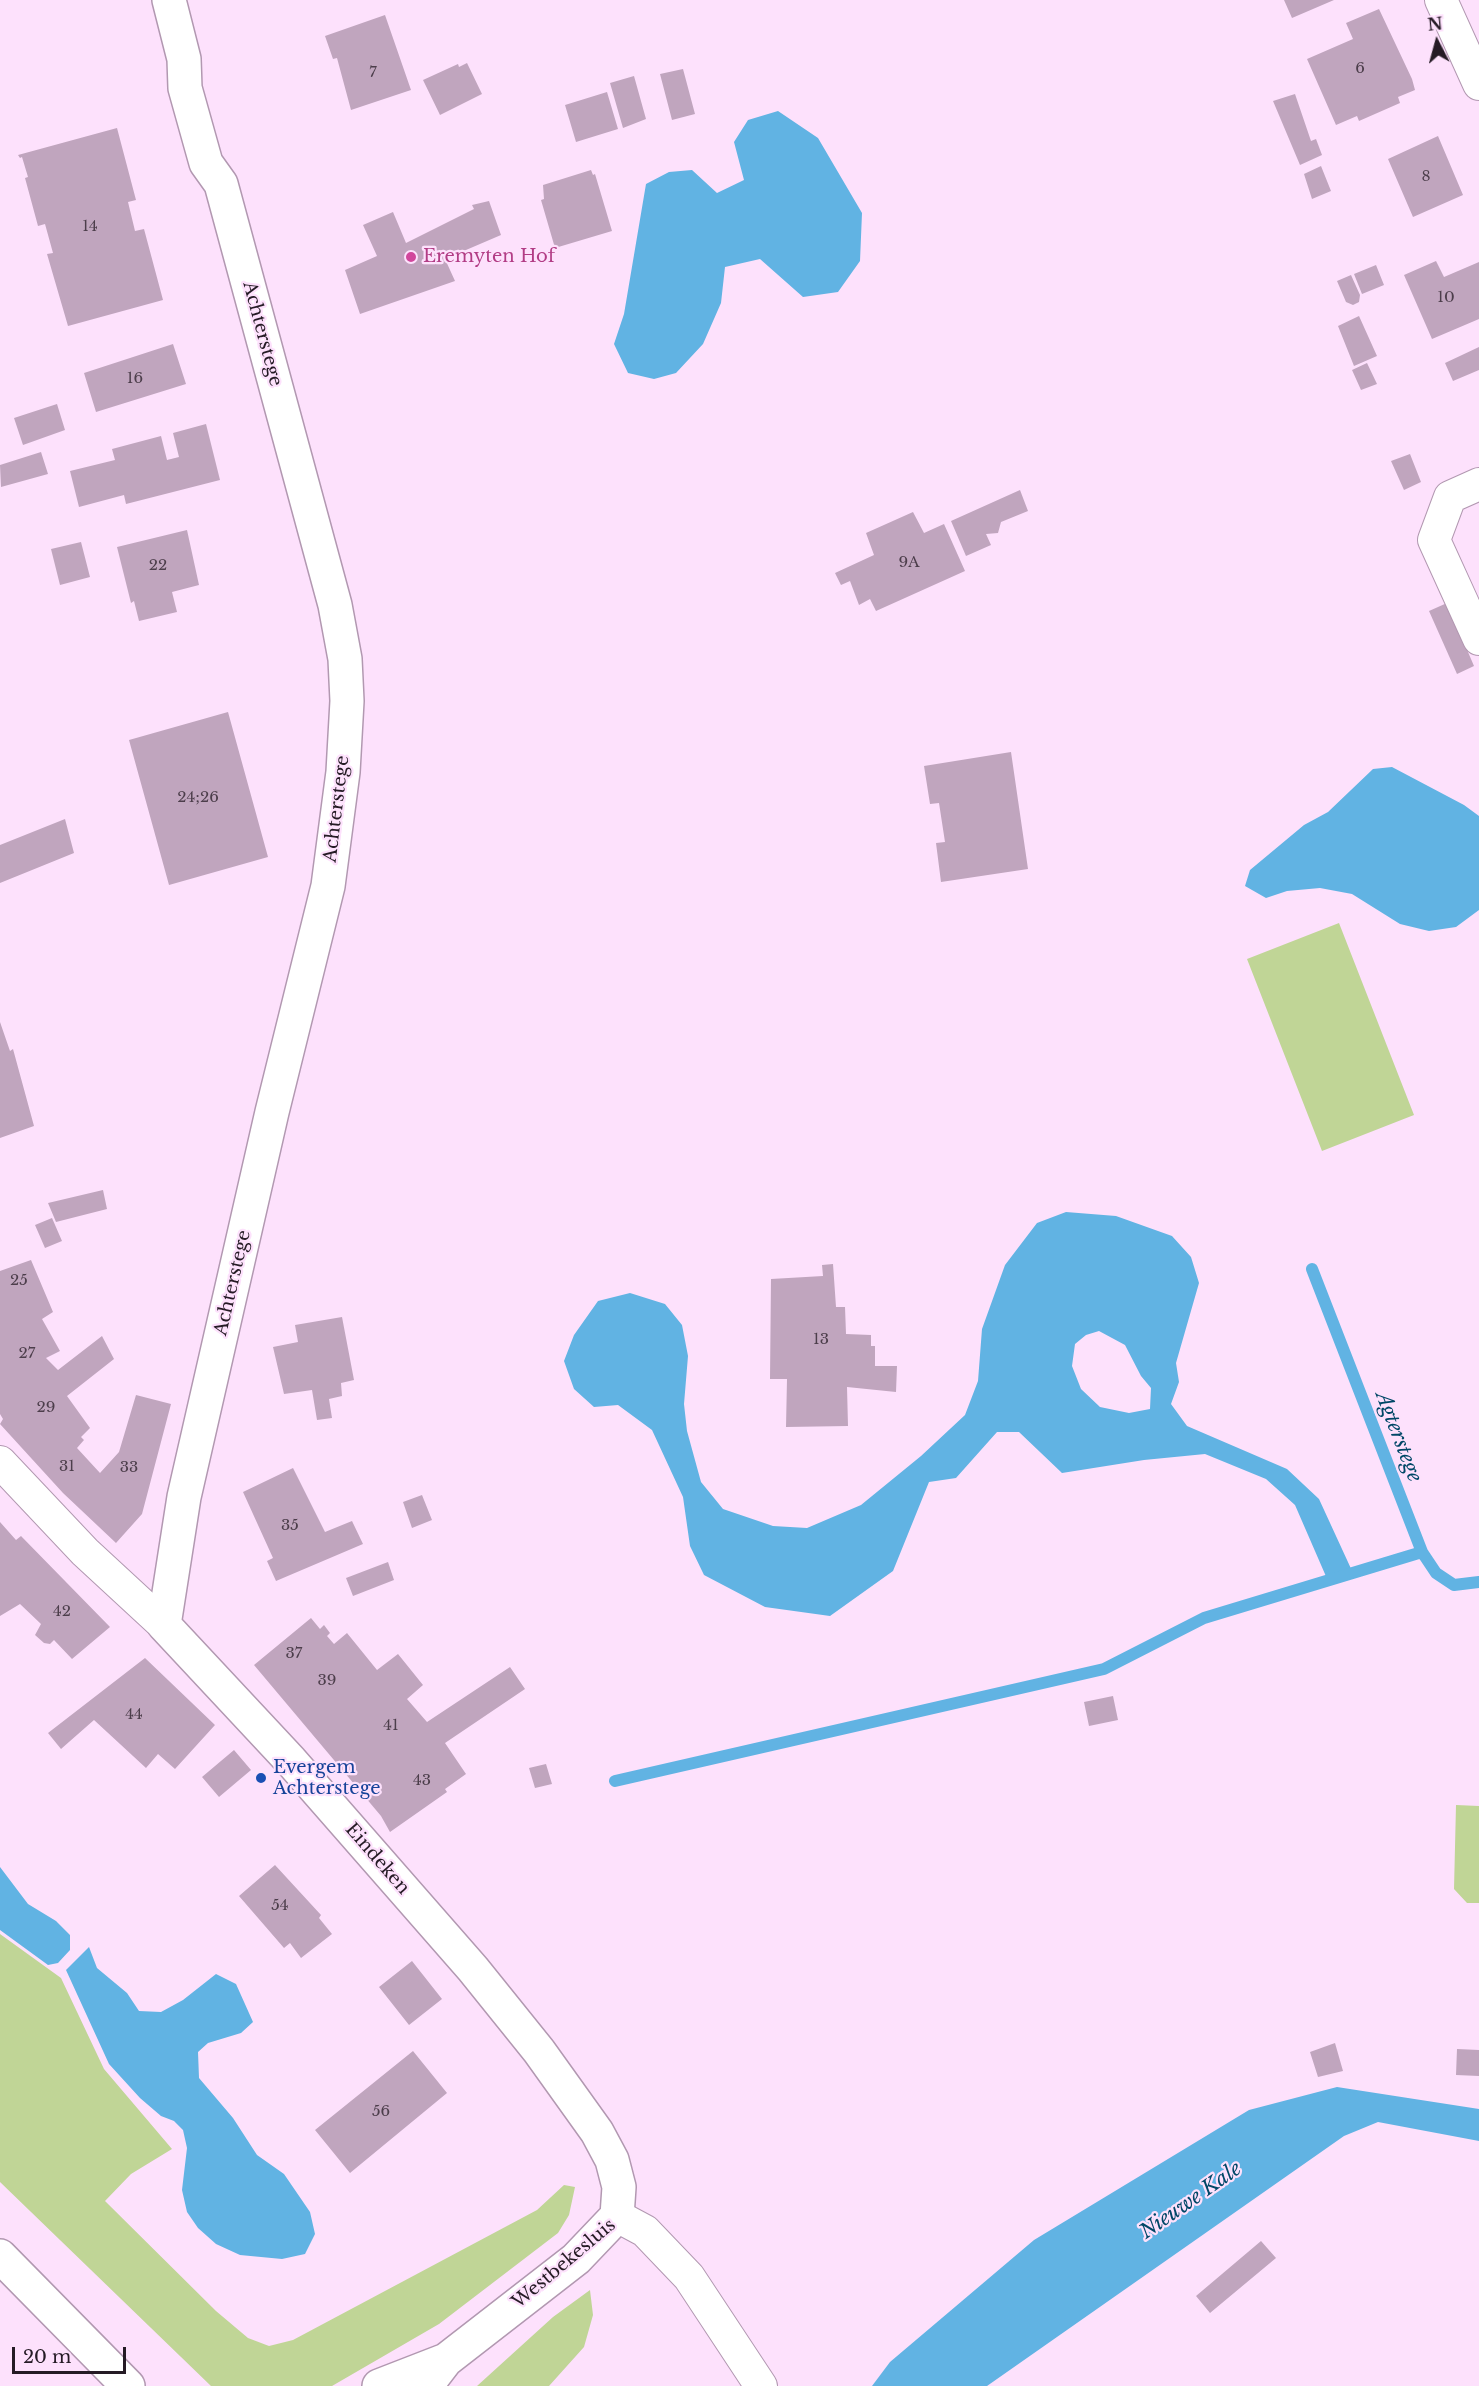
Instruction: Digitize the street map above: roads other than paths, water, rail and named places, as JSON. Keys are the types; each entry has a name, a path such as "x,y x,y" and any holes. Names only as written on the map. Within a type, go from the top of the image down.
{"street":[{"name":"Achterstege","path":"164,1625 184,1497 269,1124 328,886 343,772 347,701 345,659 335,605 221,184 206,163 185,88 184,59 169,0"},
{"path":"1441,0 1479,84"},
{"path":"1479,484 1450,497 1434,540 1479,639"},
{"name":"Eindeken","path":"0,1462 86,1552 164,1625 291,1761 473,1969 539,2051 597,2132 612,2160 619,2187 617,2216"},
{"name":"Westbekesluis","path":"426,2386 446,2360 576,2259 617,2216 645,2231 689,2277 761,2386"},
{"path":"0,2256 128,2386"},
{"name":"Westbekesluis","path":"380,2386 446,2360"}],"water":[{"path":"778,111 818,138 862,213 860,261 838,292 803,297 760,259 725,267 721,303 703,344 676,373 654,379 628,373 614,344 624,314 646,184 669,172 692,170 717,193 744,180 734,142 748,120"},
{"path":"1392,767 1464,805 1479,816 1479,910 1456,927 1429,931 1400,924 1352,894 1320,888 1287,891 1266,898 1245,886 1250,870 1304,825 1328,812 1373,769"},
{"path":"1066,1212 1116,1216 1172,1236 1191,1257 1199,1283 1176,1363 1179,1382 1171,1404 1187,1426 1287,1469 1319,1499 1353,1573 1328,1581 1295,1505 1266,1479 1205,1454 1144,1460 1062,1473 1019,1432 997,1432 956,1478 929,1482 893,1571 830,1616 765,1607 704,1575 690,1546 683,1497 652,1430 618,1405 594,1407 574,1389 564,1361 574,1335 598,1301 630,1293 665,1304 682,1325 688,1356 684,1404 687,1431 701,1482 723,1509 773,1526 807,1528 861,1505 921,1456 965,1415 978,1381 982,1329 1005,1265 1037,1223","holes":["1099,1331 1125,1345 1141,1376 1151,1388 1150,1409 1129,1413 1100,1407 1081,1389 1072,1366 1075,1344 1086,1335"]},
{"path":"0,1867 28,1904 56,1921 70,1935 70,1950 58,1963 48,1965 0,1930"},
{"path":"89,1947 97,1968 127,1993 139,2011 161,2012 183,2000 216,1974 236,1984 253,2022 241,2033 208,2043 198,2052 199,2078 233,2118 257,2155 284,2174 310,2212 315,2234 305,2254 282,2259 240,2255 216,2244 198,2228 187,2212 182,2190 187,2148 183,2130 174,2121 161,2116 140,2098 109,2064 66,1970"},
{"name":"Nieuwe Kale","path":"1337,2087 1479,2109 1479,2141 1378,2122 1344,2136 987,2386 872,2386 890,2362 1034,2240 1249,2110"}],"waterway":[{"name":"Agterstege","path":"1312,1269 1422,1552 1436,1573 1454,1585 1479,1582"},
{"path":"615,1781 1104,1669 1204,1618 1422,1552"}],"place":[{"name":"Eremyten Hof","path":"411,257"},
{"name":"Evergem Achterstege","path":"261,1778"}]}
